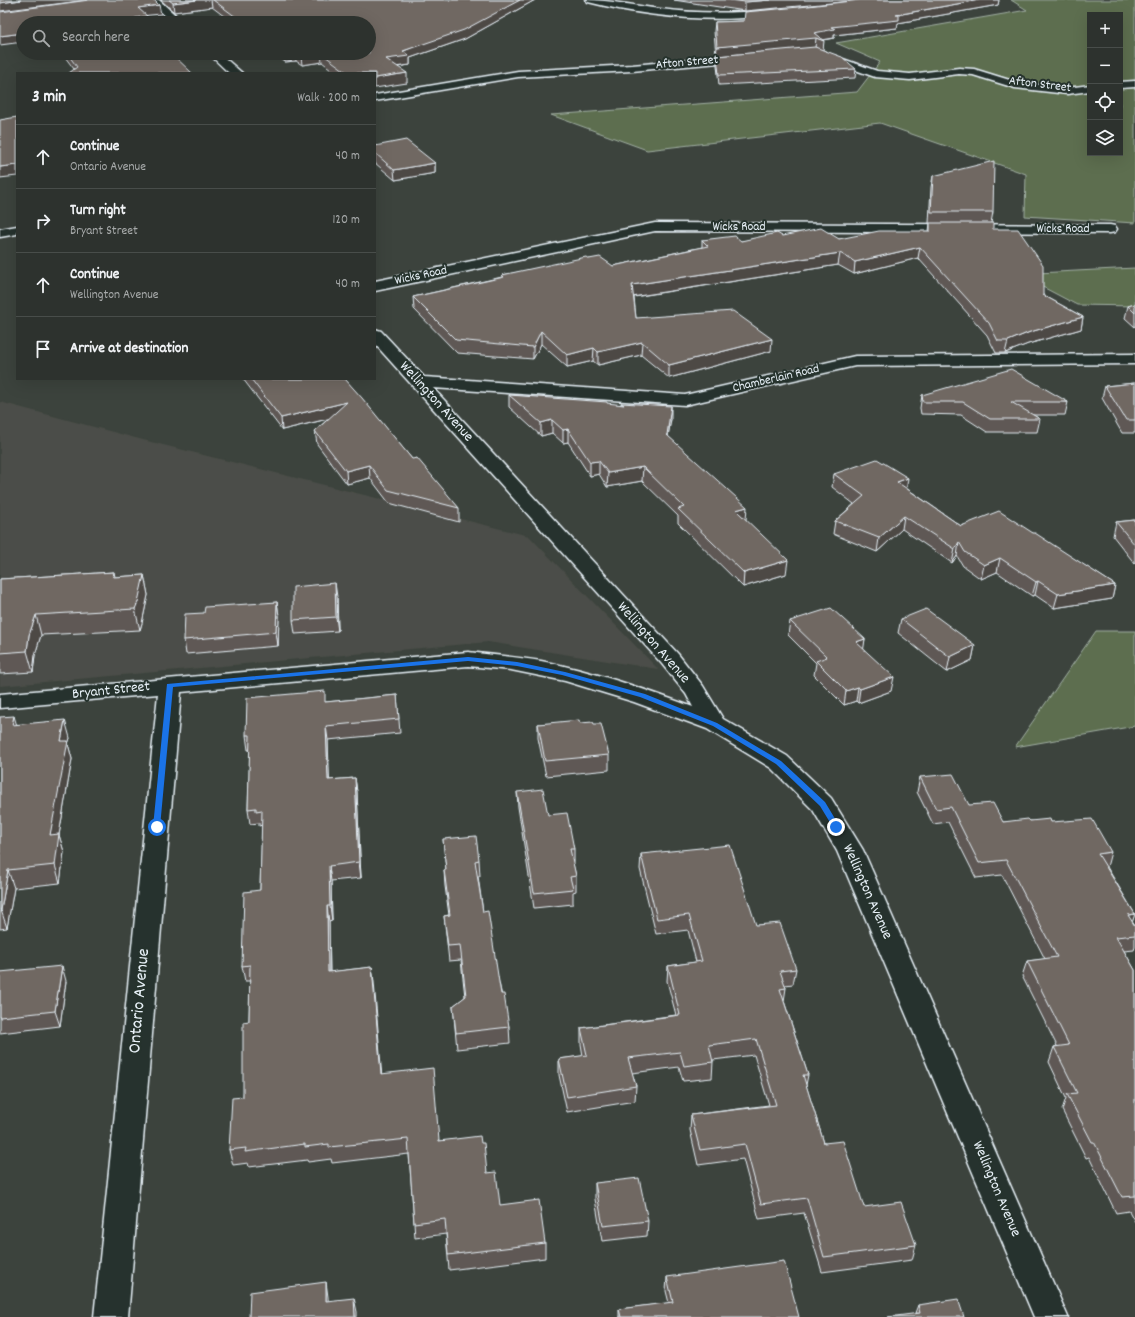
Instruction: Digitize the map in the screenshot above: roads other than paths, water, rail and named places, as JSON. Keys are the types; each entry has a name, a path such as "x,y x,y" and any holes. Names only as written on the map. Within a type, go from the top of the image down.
{"street":[{"path":"154,0 171,16"},
{"path":"591,0 616,6 690,15 743,16 784,12"},
{"name":"Afton Street","path":"815,52 875,74 910,77 959,71 974,72 1015,85 1067,91 1087,88"},
{"name":"Afton Street","path":"376,98 518,74 632,68 759,57"},
{"path":"221,60 235,72"},
{"path":"1123,85 1135,84"},
{"name":"Wicks Road","path":"376,286 654,227 1110,229"},
{"path":"0,233 16,230"},
{"name":"Wellington Avenue","path":"376,335 670,659 695,691 715,724 779,762 822,804 850,850 1051,1317"},
{"name":"Chamberlain Road","path":"418,382 685,400 855,361 1135,359"},
{"name":"Bryant Street","path":"0,702 170,685 468,659 517,664 563,673 643,696 715,724"},
{"name":"Ontario Avenue","path":"111,1317 170,685"}]}
